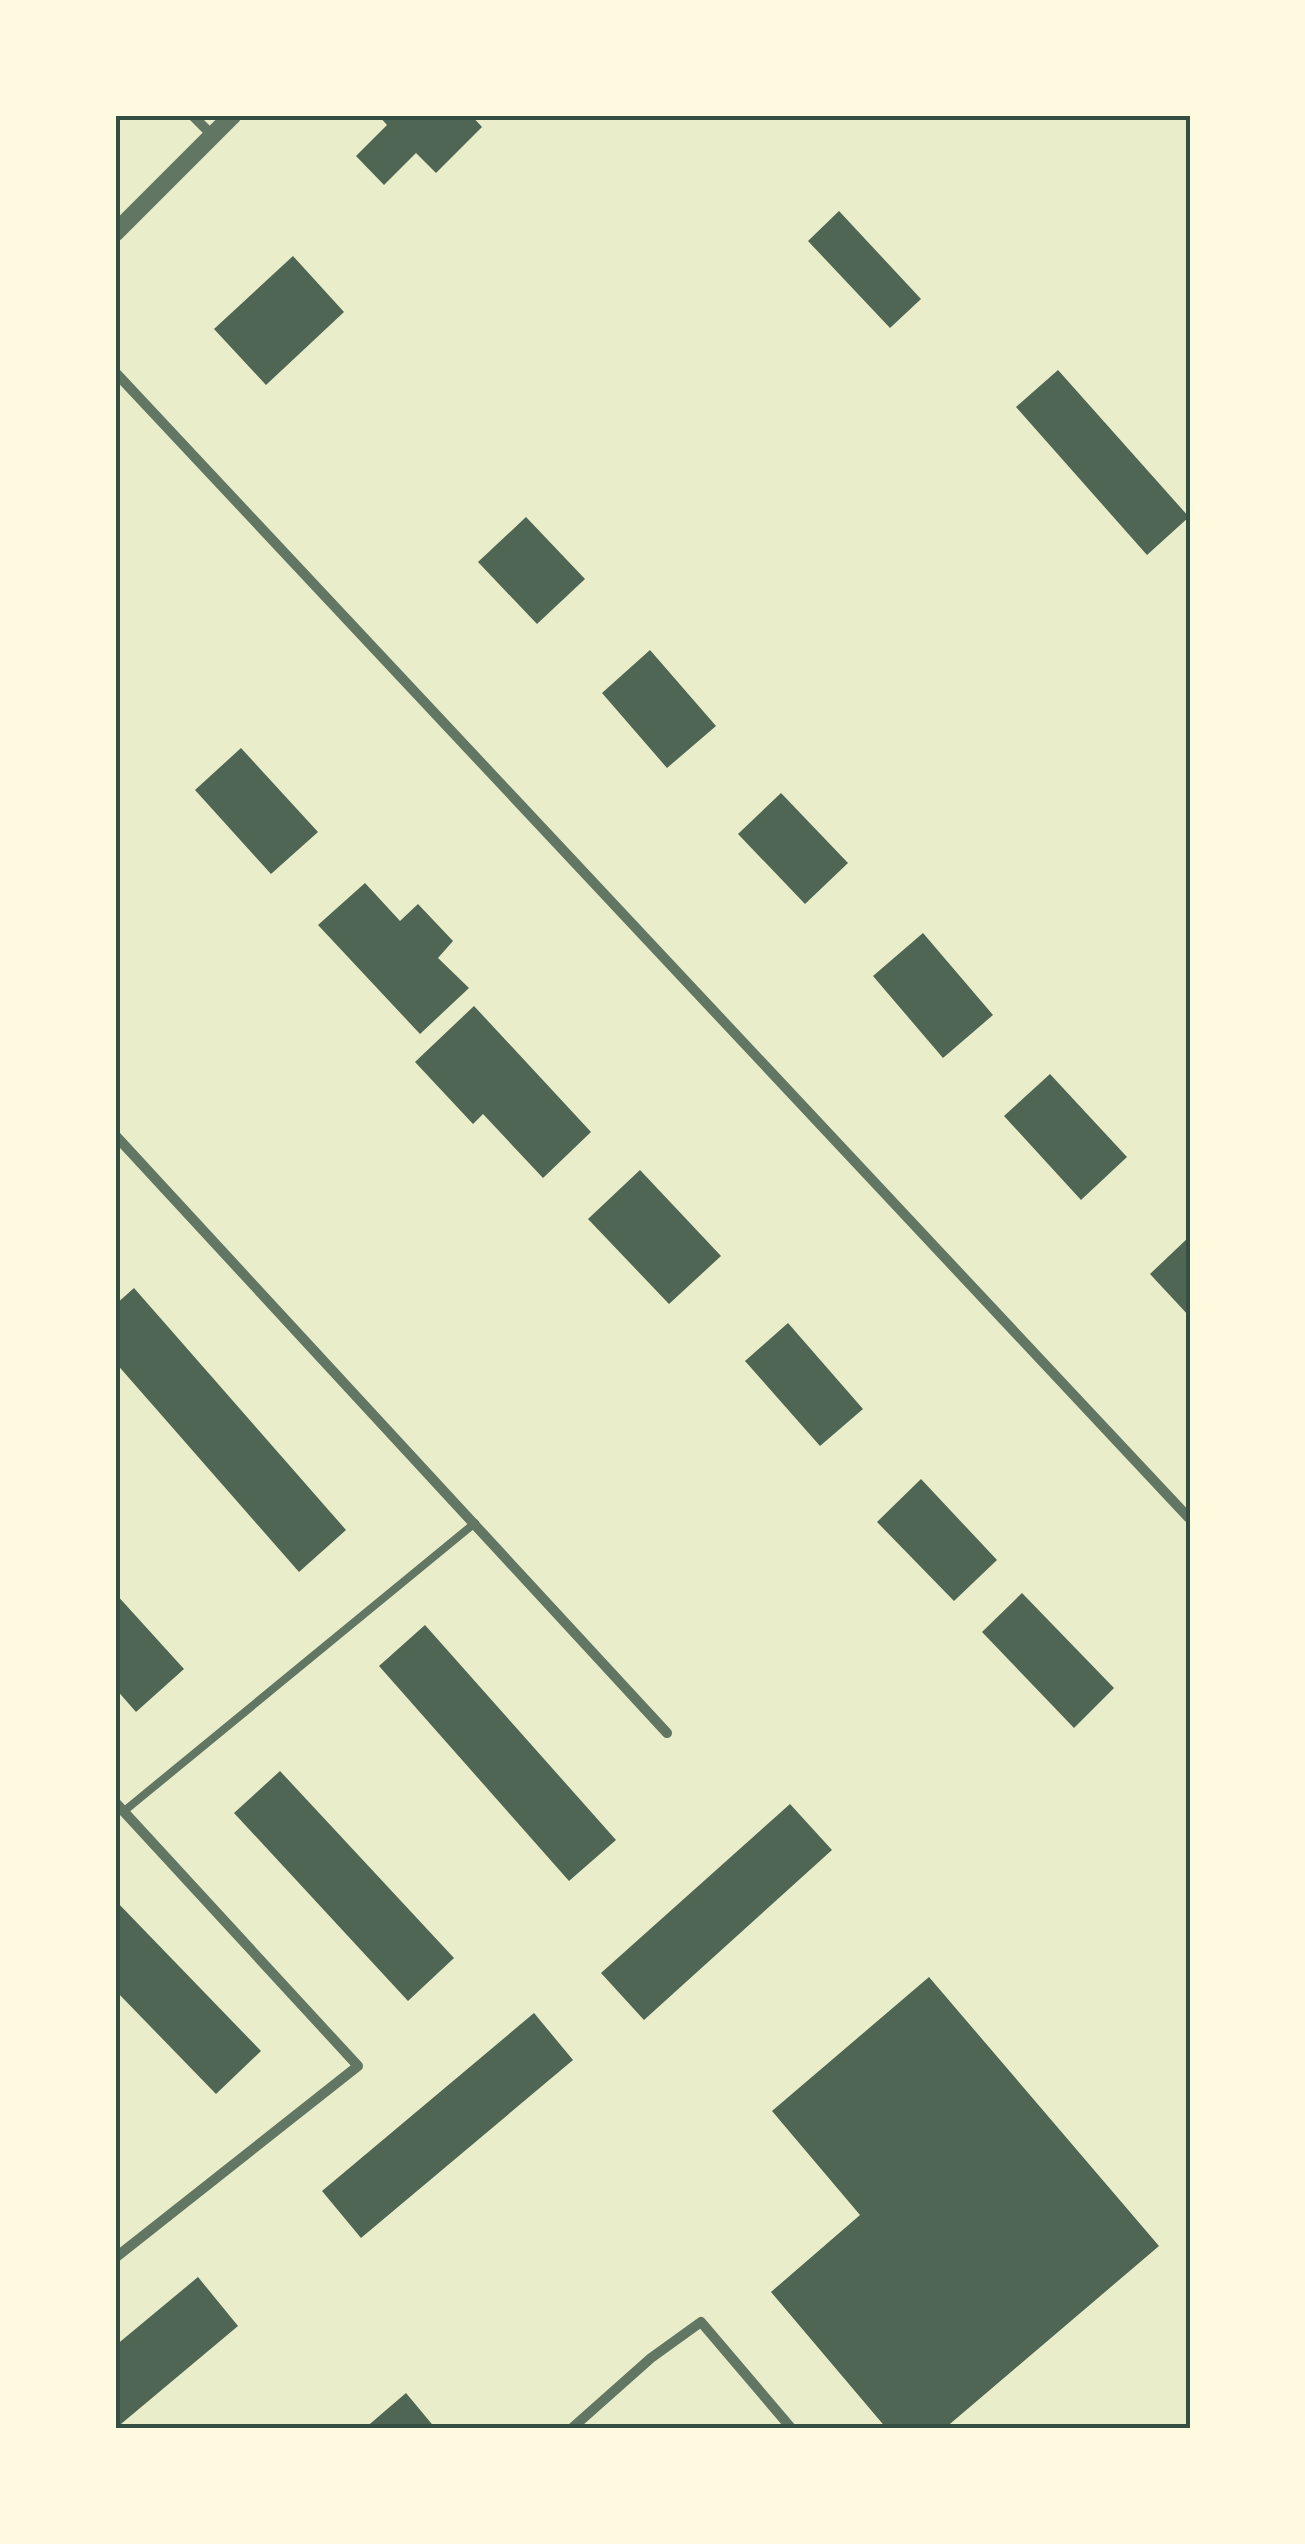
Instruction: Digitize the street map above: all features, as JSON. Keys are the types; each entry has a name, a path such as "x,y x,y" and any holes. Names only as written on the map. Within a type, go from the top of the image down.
{"street":[{"path":"192,115 213,136"},
{"path":"115,233 233,115"},
{"path":"115,372 1188,1517"},
{"path":"115,1135 667,1732"},
{"path":"115,1802 358,2066 115,2258"},
{"path":"571,2429 651,2358 702,2322 792,2429"}],"lane":[{"path":"124,1812 475,1522"}],"building":[{"path":"378,115 471,115 482,127 436,173 416,153 384,185 356,156 387,125"},
{"path":"839,211 921,299 890,328 808,241"},
{"path":"293,256 344,312 266,385 214,329"},
{"path":"1058,370 1189,517 1147,555 1016,407"},
{"path":"526,517 585,579 537,624 478,562"},
{"path":"650,650 716,726 667,768 602,693"},
{"path":"241,748 318,832 271,874 195,790"},
{"path":"781,793 848,863 805,904 738,834"},
{"path":"365,883 400,921 418,904 453,941 438,958 469,988 420,1034 318,925"},
{"path":"923,933 993,1015 943,1058 873,976"},
{"path":"474,1006 591,1132 543,1178 483,1114 473,1124 415,1062"},
{"path":"1050,1074 1127,1157 1081,1200 1004,1116"},
{"path":"640,1170 721,1256 669,1304 588,1219"},
{"path":"1190,1236 1190,1317 1150,1274"},
{"path":"134,1288 346,1530 299,1572 115,1362 115,1305"},
{"path":"788,1323 863,1409 820,1446 745,1361"},
{"path":"921,1479 997,1560 954,1601 877,1522"},
{"path":"115,1593 184,1669 136,1712 115,1688"},
{"path":"1022,1593 1114,1688 1074,1728 982,1632"},
{"path":"425,1625 616,1840 569,1881 379,1666"},
{"path":"280,1771 454,1958 408,2001 234,1813"},
{"path":"790,1804 832,1850 644,2020 601,1973"},
{"path":"115,1900 261,2051 216,2094 115,1990"},
{"path":"929,1977 1159,2246 944,2429 887,2429 771,2292 860,2215 772,2111"},
{"path":"534,2013 573,2060 361,2238 322,2191"},
{"path":"198,2277 238,2326 115,2429 115,2346"},
{"path":"406,2393 436,2429 364,2429"}]}
